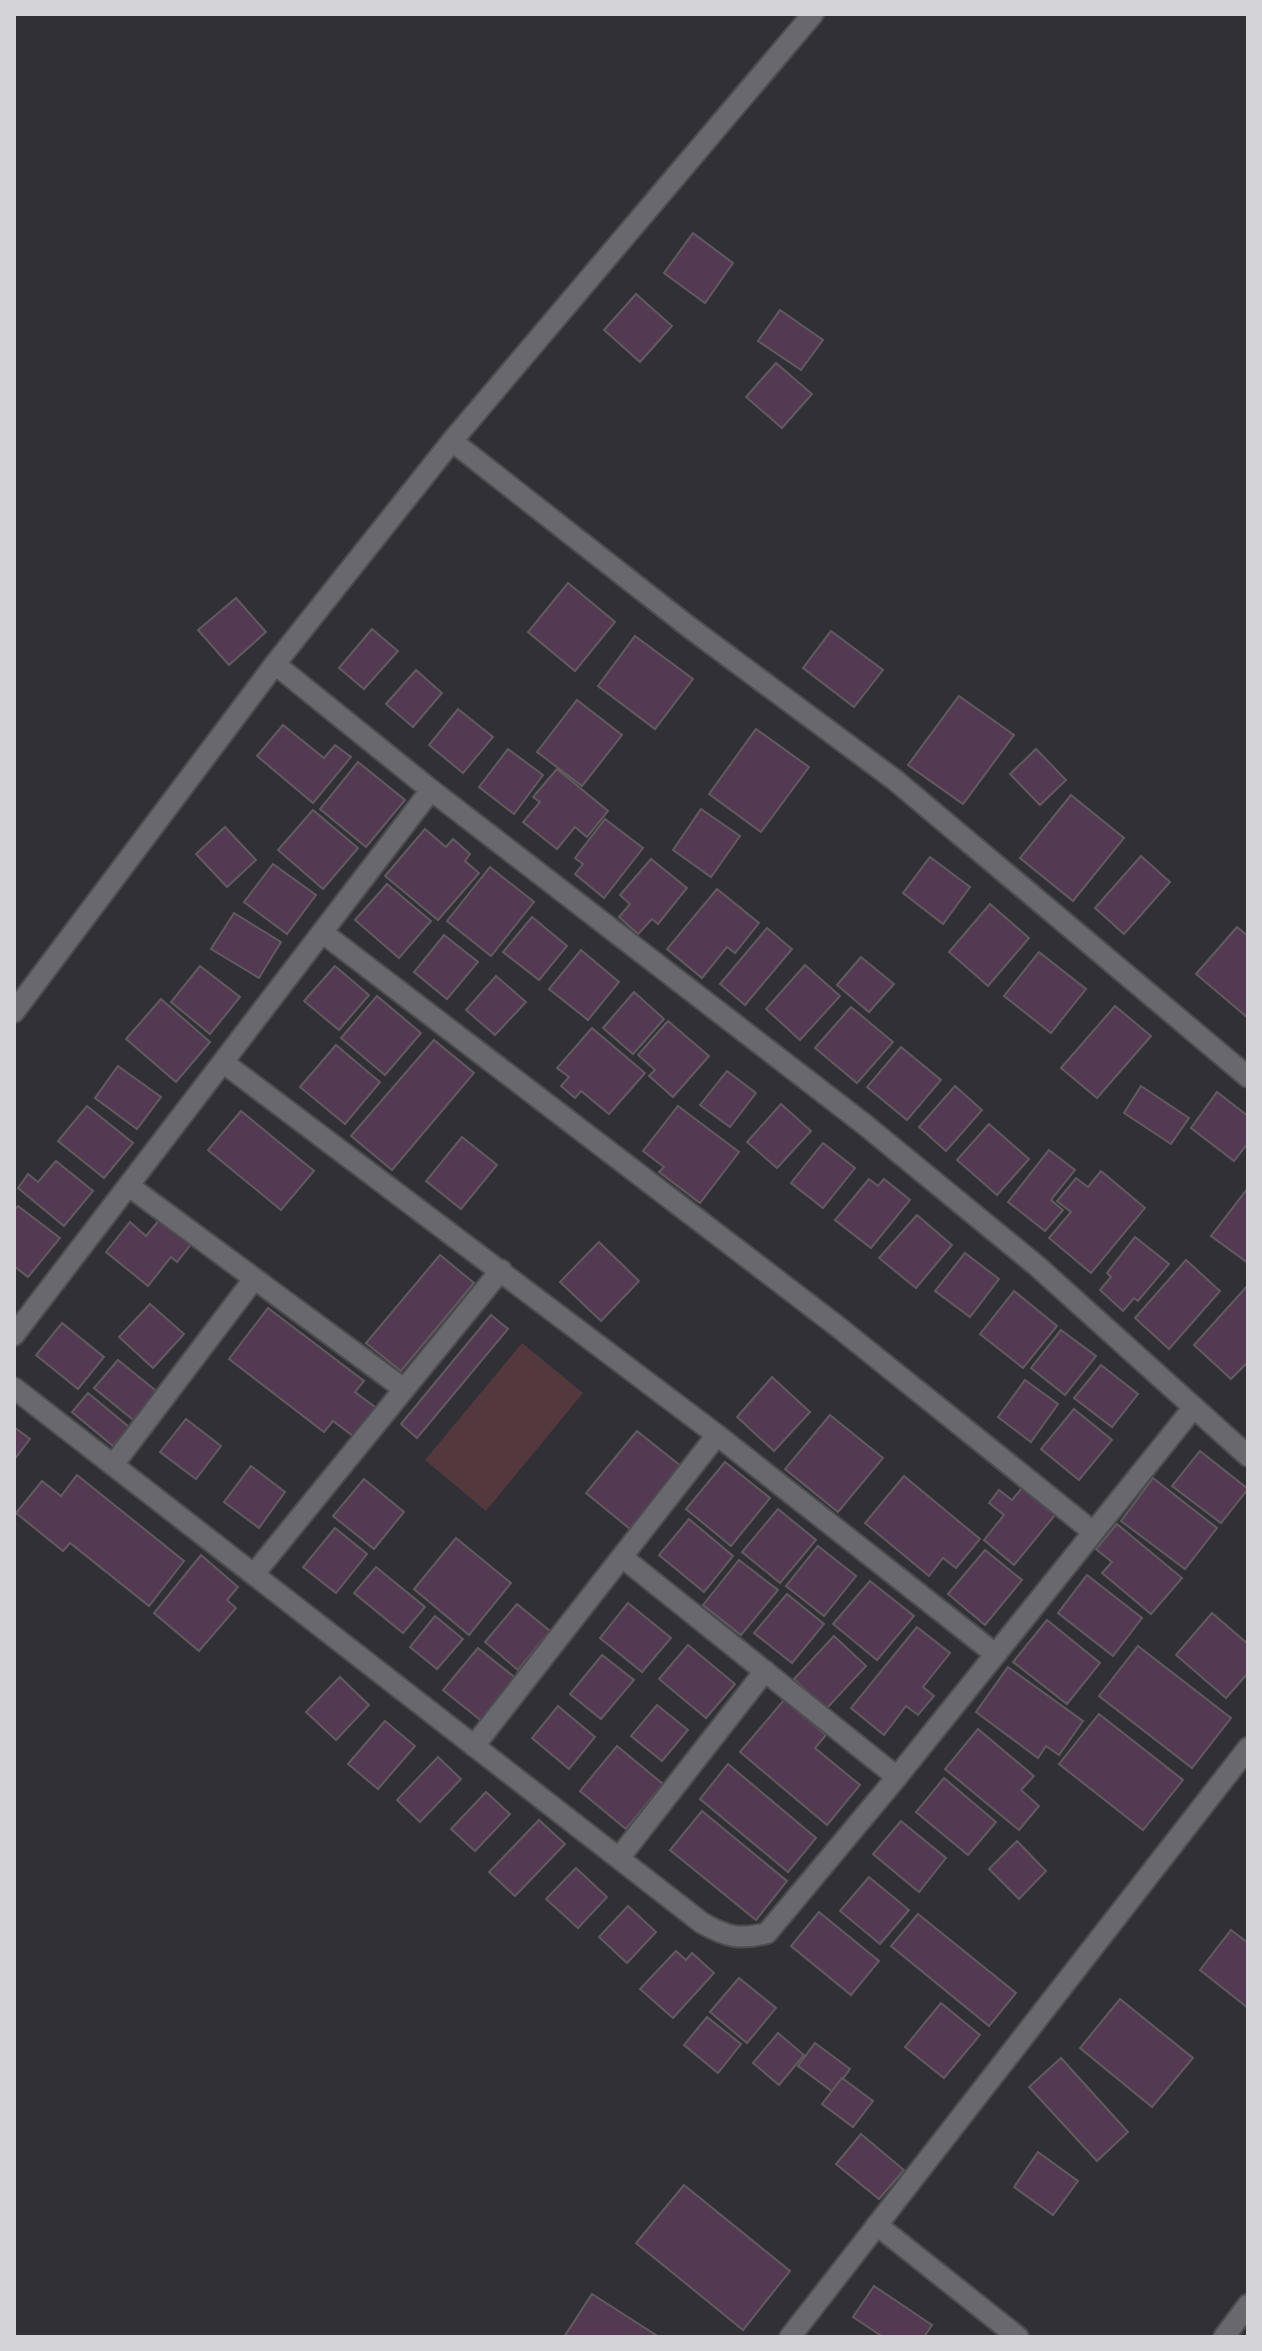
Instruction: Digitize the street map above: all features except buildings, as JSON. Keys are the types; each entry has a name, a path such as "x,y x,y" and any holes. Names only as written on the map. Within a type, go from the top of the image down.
{"street":[{"path":"14,1012 275,664 452,441 813,14"},
{"path":"452,441 689,627 895,780 1248,1077"},
{"path":"275,664 431,790 864,1124 1037,1266 1248,1456"},
{"path":"14,1335 431,790"},
{"path":"323,933 837,1326 1092,1531"},
{"path":"224,1063 717,1435 994,1653"},
{"path":"129,1186 404,1389"},
{"path":"254,1574 501,1270"},
{"path":"113,1465 254,1279"},
{"path":"14,1388 702,1923 722,1934 746,1938 767,1933 897,1777 1194,1407"},
{"path":"474,1746 717,1435"},
{"path":"622,1557 897,1777"},
{"path":"619,1858 765,1671"},
{"path":"790,2337 1248,1748"},
{"path":"877,2225 1018,2337"},
{"path":"1224,2337 1248,2305"}],"shaded area":[{"path":"522,1343 583,1393 486,1511 425,1460"}]}
